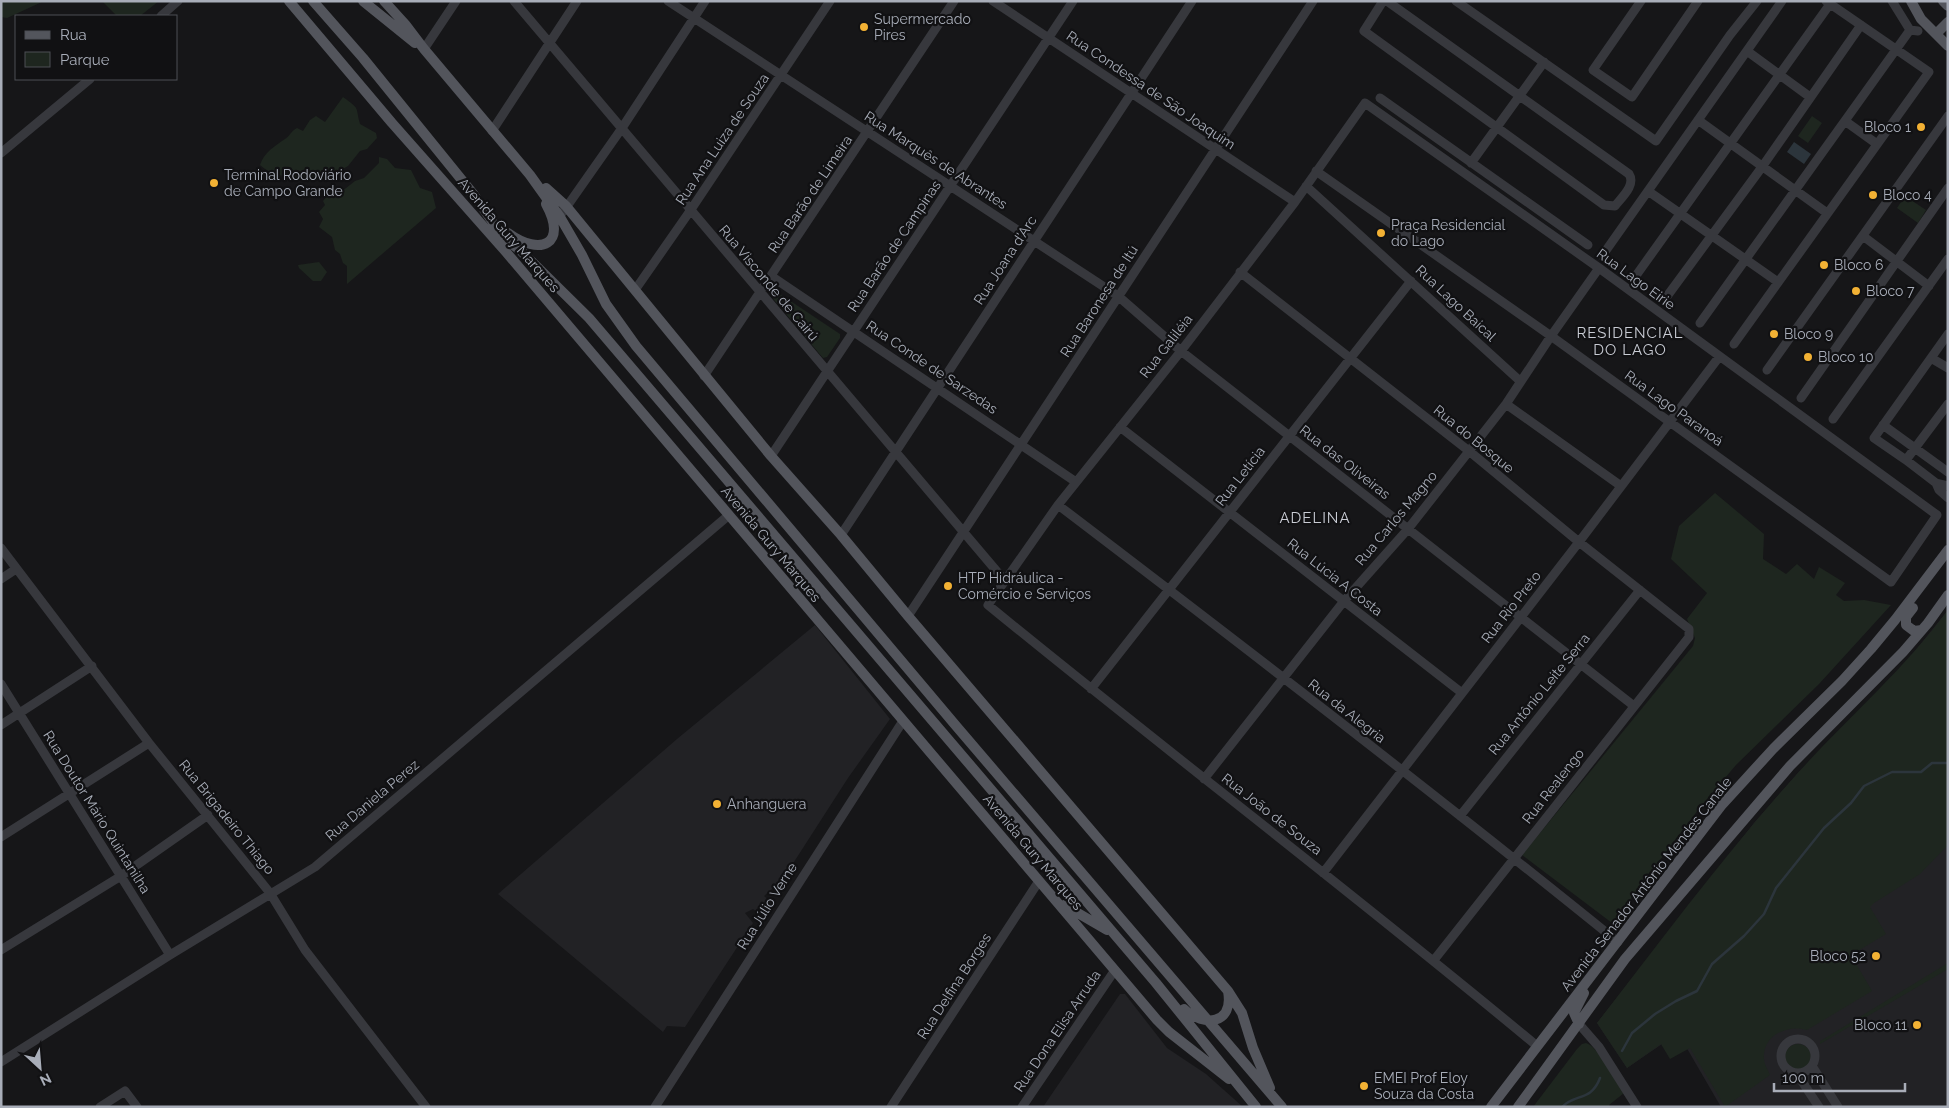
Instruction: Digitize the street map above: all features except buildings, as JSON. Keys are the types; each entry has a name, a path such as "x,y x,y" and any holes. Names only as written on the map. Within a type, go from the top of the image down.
{"main road":[{"name":"Avenida Gury Marques","path":"289,1 392,123 506,252 1169,1032 1244,1091"},
{"name":"Avenida Gury Marques","path":"313,1 474,194 503,237 521,251 589,318 1156,983 1256,1107"},
{"path":"363,1 424,49"},
{"name":"Avenida Gury Marques","path":"384,1 530,175 560,217 582,255 606,304 636,346 957,727 1282,1107"},
{"path":"1911,1 1921,20 1918,28 1936,34 1948,46"},
{"path":"1943,1 1948,6"},
{"path":"1936,34 1948,22"},
{"path":"437,172 474,194"},
{"name":"Avenida Gury Marques","path":"530,175 566,206 771,456 841,534 908,616 1228,990 1242,1013 1253,1048 1274,1098"},
{"path":"492,223 526,244 536,246 544,245 554,233 550,212 530,175"},
{"path":"503,237 506,252"},
{"name":"Avenida Senador Antônio Mendes Canale","path":"1491,1107 1721,806 1772,749 1871,649 1920,589 1948,550"},
{"path":"1920,589 1917,603 1905,621 1911,629 1922,630"},
{"path":"1518,1107 1625,959 1790,766 1922,630 1948,595"},
{"path":"1056,901 1113,934"},
{"path":"1618,942 1627,951 1625,959"},
{"path":"1579,1024 1574,1013 1588,980"},
{"path":"1156,983 1192,1017 1209,1022 1218,1019 1227,1009 1229,1003 1228,990"}],"street":[{"path":"162,15 178,1"},
{"path":"424,49 456,1"},
{"name":"Rua Visconde de Cairú","path":"514,1 1005,581"},
{"path":"492,131 577,1"},
{"name":"Rua Marquês de Abrantes","path":"668,1 1118,296 1181,351"},
{"path":"554,233 566,206 622,128 705,1"},
{"name":"Rua Ana Luiza de Souza","path":"635,290 830,1"},
{"name":"Rua Barão de Limeira","path":"704,376 869,132 954,1"},
{"name":"Rua Condessa de São Joaquim","path":"993,1 1295,202"},
{"name":"Rua Barão de Campinas","path":"771,456 1073,1"},
{"name":"Rua Joana d'Arc","path":"841,534 1192,1"},
{"name":"Rua Baronesa de Itú","path":"908,616 1313,1"},
{"path":"1385,1 1520,96 1629,174 1632,178 1631,185 1615,206 1604,205 1364,30 1385,1"},
{"path":"1456,1 1656,141 1757,1"},
{"path":"1641,1 1594,70 1632,97 1698,1"},
{"path":"1602,256 1782,1"},
{"path":"1700,323 1844,121 1897,50 1918,28 1892,1"},
{"path":"1635,278 1780,75 1828,3 1929,72 1734,344"},
{"path":"1665,299 1762,167 1861,25"},
{"path":"1747,52 1810,97"},
{"path":"1471,163 1544,62"},
{"path":"1,153 89,80"},
{"path":"1380,98 1588,245"},
{"name":"Rua Galiléia","path":"988,605 1058,505 1181,351 1295,202 1365,104"},
{"name":"Rua Lago Eirie","path":"1365,104 1599,268 1718,357 1937,515 1891,582"},
{"path":"1767,370 1948,116"},
{"path":"1698,120 1827,213"},
{"path":"1844,121 1877,144"},
{"name":"Rua Lago Paranoá","path":"1316,171 1551,336 1891,582"},
{"name":"Rua Lago Baical","path":"1306,186 1520,381"},
{"path":"1648,191 1778,282"},
{"path":"1801,398 1947,191"},
{"path":"1863,236 1929,286"},
{"path":"1833,419 1948,259"},
{"name":"Rua Carlos Magno","path":"1204,778 1344,601 1408,529 1506,404 1599,268"},
{"name":"Rua do Bosque","path":"1240,272 1469,451 1579,542 1689,629"},
{"name":"Rua Conde de Sarzedas","path":"771,276 1076,482"},
{"name":"Rua Letícia","path":"1091,689 1411,281"},
{"path":"1948,334 1874,438 1936,483 1948,486"},
{"name":"Rua das Oliveiras","path":"1181,351 1634,706"},
{"name":"Rua Rio Preto","path":"1323,872 1579,542 1718,357"},
{"path":"1931,358 1948,368"},
{"path":"1506,404 1621,486"},
{"path":"1906,460 1948,404"},
{"path":"1883,425 1947,470"},
{"name":"Rua Lúcia A Costa","path":"1120,427 1462,693"},
{"path":"1936,483 1939,490 1948,498"},
{"name":"Rua da Alegria","path":"1058,505 1514,857 1618,942"},
{"name":"Rua Daniela Perez","path":"1,1062 170,954 315,867 729,516"},
{"name":"Rua Brigadeiro Thiago","path":"1,548 149,743 270,893 305,950 426,1107"},
{"path":"1,579 16,569"},
{"name":"Rua Antônio Leite Serra","path":"1460,816 1640,590"},
{"name":"Rua João de Souza","path":"988,605 1091,689 1434,960 1537,1046"},
{"name":"Rua Realengo","path":"1434,960 1689,637 1689,629"},
{"path":"1,725 92,666"},
{"name":"Rua Doutor Mário Quintanilha","path":"1,684 170,954"},
{"name":"Rua Júlio Verne","path":"655,1107 903,721"},
{"path":"1,837 149,743"},
{"path":"1,950 121,876 208,815"},
{"name":"Rua Delfina Borges","path":"891,1107 1039,881"},
{"name":"Rua Dona Elisa Arruda","path":"1022,1107 1115,970"},
{"path":"1579,1024 1599,1047 1637,1107"},
{"path":"1799,1039 1809,1043 1815,1052 1816,1058 1812,1066 1807,1071 1798,1074 1787,1071 1781,1061 1781,1050 1788,1042 1799,1039"},
{"path":"1812,1066 1838,1107"},
{"path":"1798,1074 1819,1107"},
{"path":"100,1107 125,1091 137,1107"}],"shaded area":[{"path":"1794,142 1811,154 1804,164 1787,152"},
{"path":"1948,610 1948,1107 1721,1107 1678,1033 1627,1068 1597,1023 1754,823 1798,773 1903,666"},
{"name":"Anhanguera","path":"815,625 890,719 848,778 783,879 764,896 772,903 769,912 761,915 753,909 745,913 753,923 685,1027 667,1026 663,1032 498,894 677,739"},
{"path":"1120,994 1125,994 1167,1048 1206,1074 1243,1107 1043,1107"}],"green space":[{"path":"1,1 44,1 7,18 1,17"},
{"path":"102,1 159,1 141,15 116,15"},
{"path":"343,97 353,104 360,124 376,133 377,138 367,149 360,151 348,166 334,174 318,177 311,182 278,175 260,165 267,153 287,138 295,129 303,131 310,120 316,116 325,122"},
{"path":"1812,116 1822,123 1808,143 1798,136"},
{"path":"379,157 387,159 395,168 411,170 420,188 432,192 436,208 347,284 347,266 343,263 340,254 335,250 332,237 319,227 323,219 319,212 325,205 323,201 331,191 341,192 355,181 364,178 379,163"},
{"path":"1905,196 1926,210 1918,223 1897,208"},
{"path":"319,262 327,272 321,281 313,281 298,265"},
{"path":"774,290 840,334 840,338 827,357 823,358 770,295 771,291"},
{"path":"1715,493 1764,534 1763,559 1786,574 1797,564 1814,579 1819,567 1845,583 1836,595 1844,601 1864,600 1891,605 1819,684 1736,765 1698,810 1612,923 1522,855 1693,646 1695,638 1687,619 1707,593 1671,559 1679,526"},
{"path":"1948,610 1948,845 1920,874 1870,907 1886,934 1851,955 1872,991 1807,1030 1792,1029 1778,1033 1767,1044 1764,1051 1765,1065 1770,1075 1725,1107 1690,1048 1670,1059 1661,1044 1627,1068 1597,1023 1744,835 1815,754 1912,654"},
{"path":"1948,963 1948,969 1820,1044 1820,1041"},
{"path":"1586,1043 1596,1050 1624,1093 1609,1107 1533,1107 1577,1049"},
{"path":"1798,1044 1807,1048 1811,1057 1807,1066 1798,1070 1789,1066 1785,1057 1789,1048"}],"waterway":[{"path":"1622,1051 1632,1033 1655,1014 1697,991 1712,964 1744,936 1764,914 1776,888 1824,828 1851,803 1864,786 1892,772 1921,772 1932,763 1948,763"},
{"path":"1562,1107 1592,1091 1600,1078"}],"place":[{"name":"Supermercado Pires","path":"864,27"},
{"name":"Bloco 1","path":"1921,127"},
{"name":"Terminal Rodoviário de Campo Grande","path":"214,183"},
{"name":"Bloco 4","path":"1873,195"},
{"name":"Praça Residencial do Lago","path":"1381,233"},
{"name":"Bloco 6","path":"1824,265"},
{"name":"Bloco 7","path":"1856,291"},
{"name":"Bloco 9","path":"1774,334"},
{"name":"Bloco 10","path":"1808,357"},
{"name":"HTP Hidráulica - Comércio e Serviços","path":"948,586"},
{"name":"Anhanguera","path":"717,804"},
{"name":"Bloco 52","path":"1876,956"},
{"name":"Bloco 11","path":"1917,1025"},
{"name":"EMEI Prof Eloy Souza da Costa","path":"1364,1086"}],"district":[{"name":"RESIDENCIAL DO LAGO","path":"1630,342"},
{"name":"ADELINA","path":"1315,518"}]}
